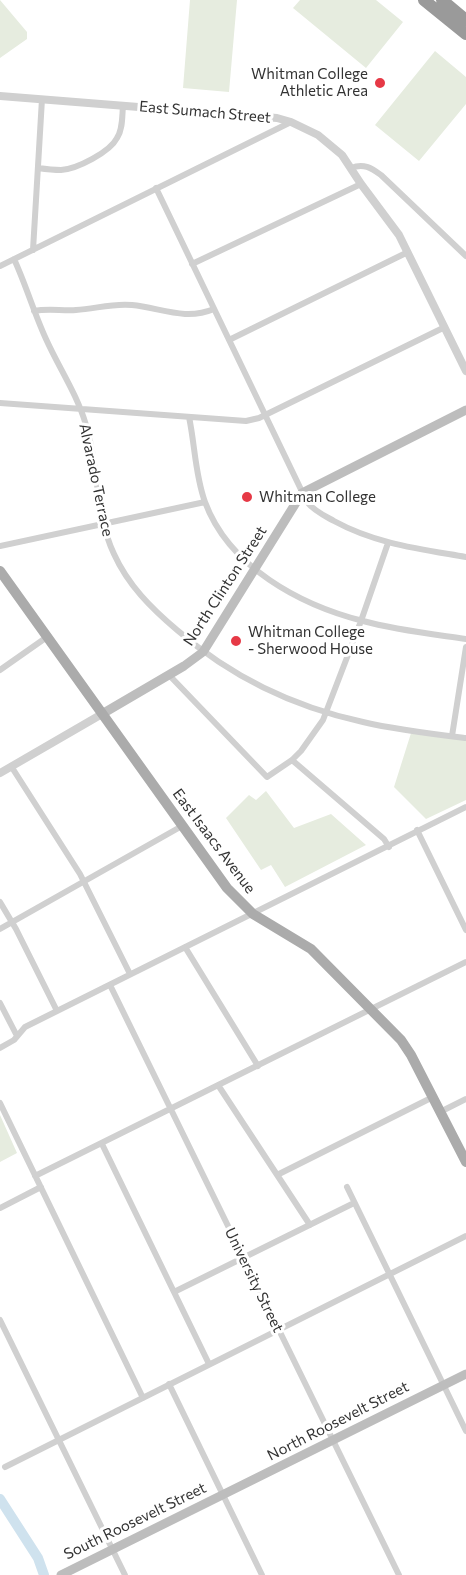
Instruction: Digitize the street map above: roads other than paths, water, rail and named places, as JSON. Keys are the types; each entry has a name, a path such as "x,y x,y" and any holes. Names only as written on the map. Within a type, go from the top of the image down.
{"highway":[{"path":"424,0 466,34"},
{"path":"442,0 466,20"}],"main road":[{"path":"302,493 466,410"},
{"name":"North Clinton Street","path":"102,714 194,660 203,652 302,493"},
{"name":"East Isaacs Avenue","path":"0,571 227,888 253,914 311,949 405,1044 466,1162"},
{"name":"North Roosevelt Street","path":"223,1495 466,1374"},
{"name":"South Roosevelt Street","path":"60,1575 223,1495"}],"street":[{"name":"East Sumach Street","path":"0,96 264,116 291,122 333,146 399,235 466,371"},
{"path":"33,250 42,99"},
{"path":"38,168 62,170 71,168 105,151 117,139 123,106"},
{"path":"0,266 291,122"},
{"path":"351,168 360,165 368,166 466,256"},
{"path":"192,264 360,184"},
{"path":"156,188 302,493 311,507 348,528 388,543 466,556"},
{"path":"229,340 408,252"},
{"name":"Alvarado Terrace","path":"15,259 46,341 72,388 80,409 92,448 104,524 114,554 135,588 152,608 203,652 267,690 327,712 378,725 466,738"},
{"path":"34,311 80,310 121,304 182,315 201,314 214,309"},
{"path":"0,403 246,421 265,415 445,327"},
{"path":"189,417 198,475 205,502 223,536 255,569 310,602 361,621 466,639"},
{"path":"0,546 205,502"},
{"path":"169,675 267,777 292,760 310,741 327,712 388,543"},
{"path":"0,670 47,637"},
{"path":"452,736 466,647"},
{"name":"North Clinton Street","path":"0,772 102,714"},
{"path":"292,760 384,839 388,847"},
{"path":"11,766 84,881 130,974"},
{"path":"0,1048 15,1040 24,1027 466,807"},
{"path":"0,929 182,826"},
{"path":"417,830 466,930"},
{"path":"0,902 57,1011"},
{"path":"185,947 258,1065"},
{"path":"35,1176 466,962"},
{"name":"University Street","path":"110,985 399,1575"},
{"path":"0,1003 17,1036"},
{"path":"218,1086 310,1225"},
{"path":"277,1175 433,1097"},
{"path":"440,1112 466,1099"},
{"path":"0,1103 143,1398"},
{"path":"102,1144 209,1364"},
{"path":"0,1208 41,1187"},
{"path":"346,1187 466,1431"},
{"path":"174,1292 354,1203"},
{"path":"4,1467 466,1236"},
{"path":"0,1320 125,1575"},
{"path":"169,1384 262,1575"}],"waterway":[{"path":"0,1499 38,1558 44,1575"}],"place":[{"name":"Whitman College Athletic Area","path":"380,83"},
{"name":"Whitman College","path":"247,497"},
{"name":"Whitman College - Sherwood House","path":"236,641"}]}
